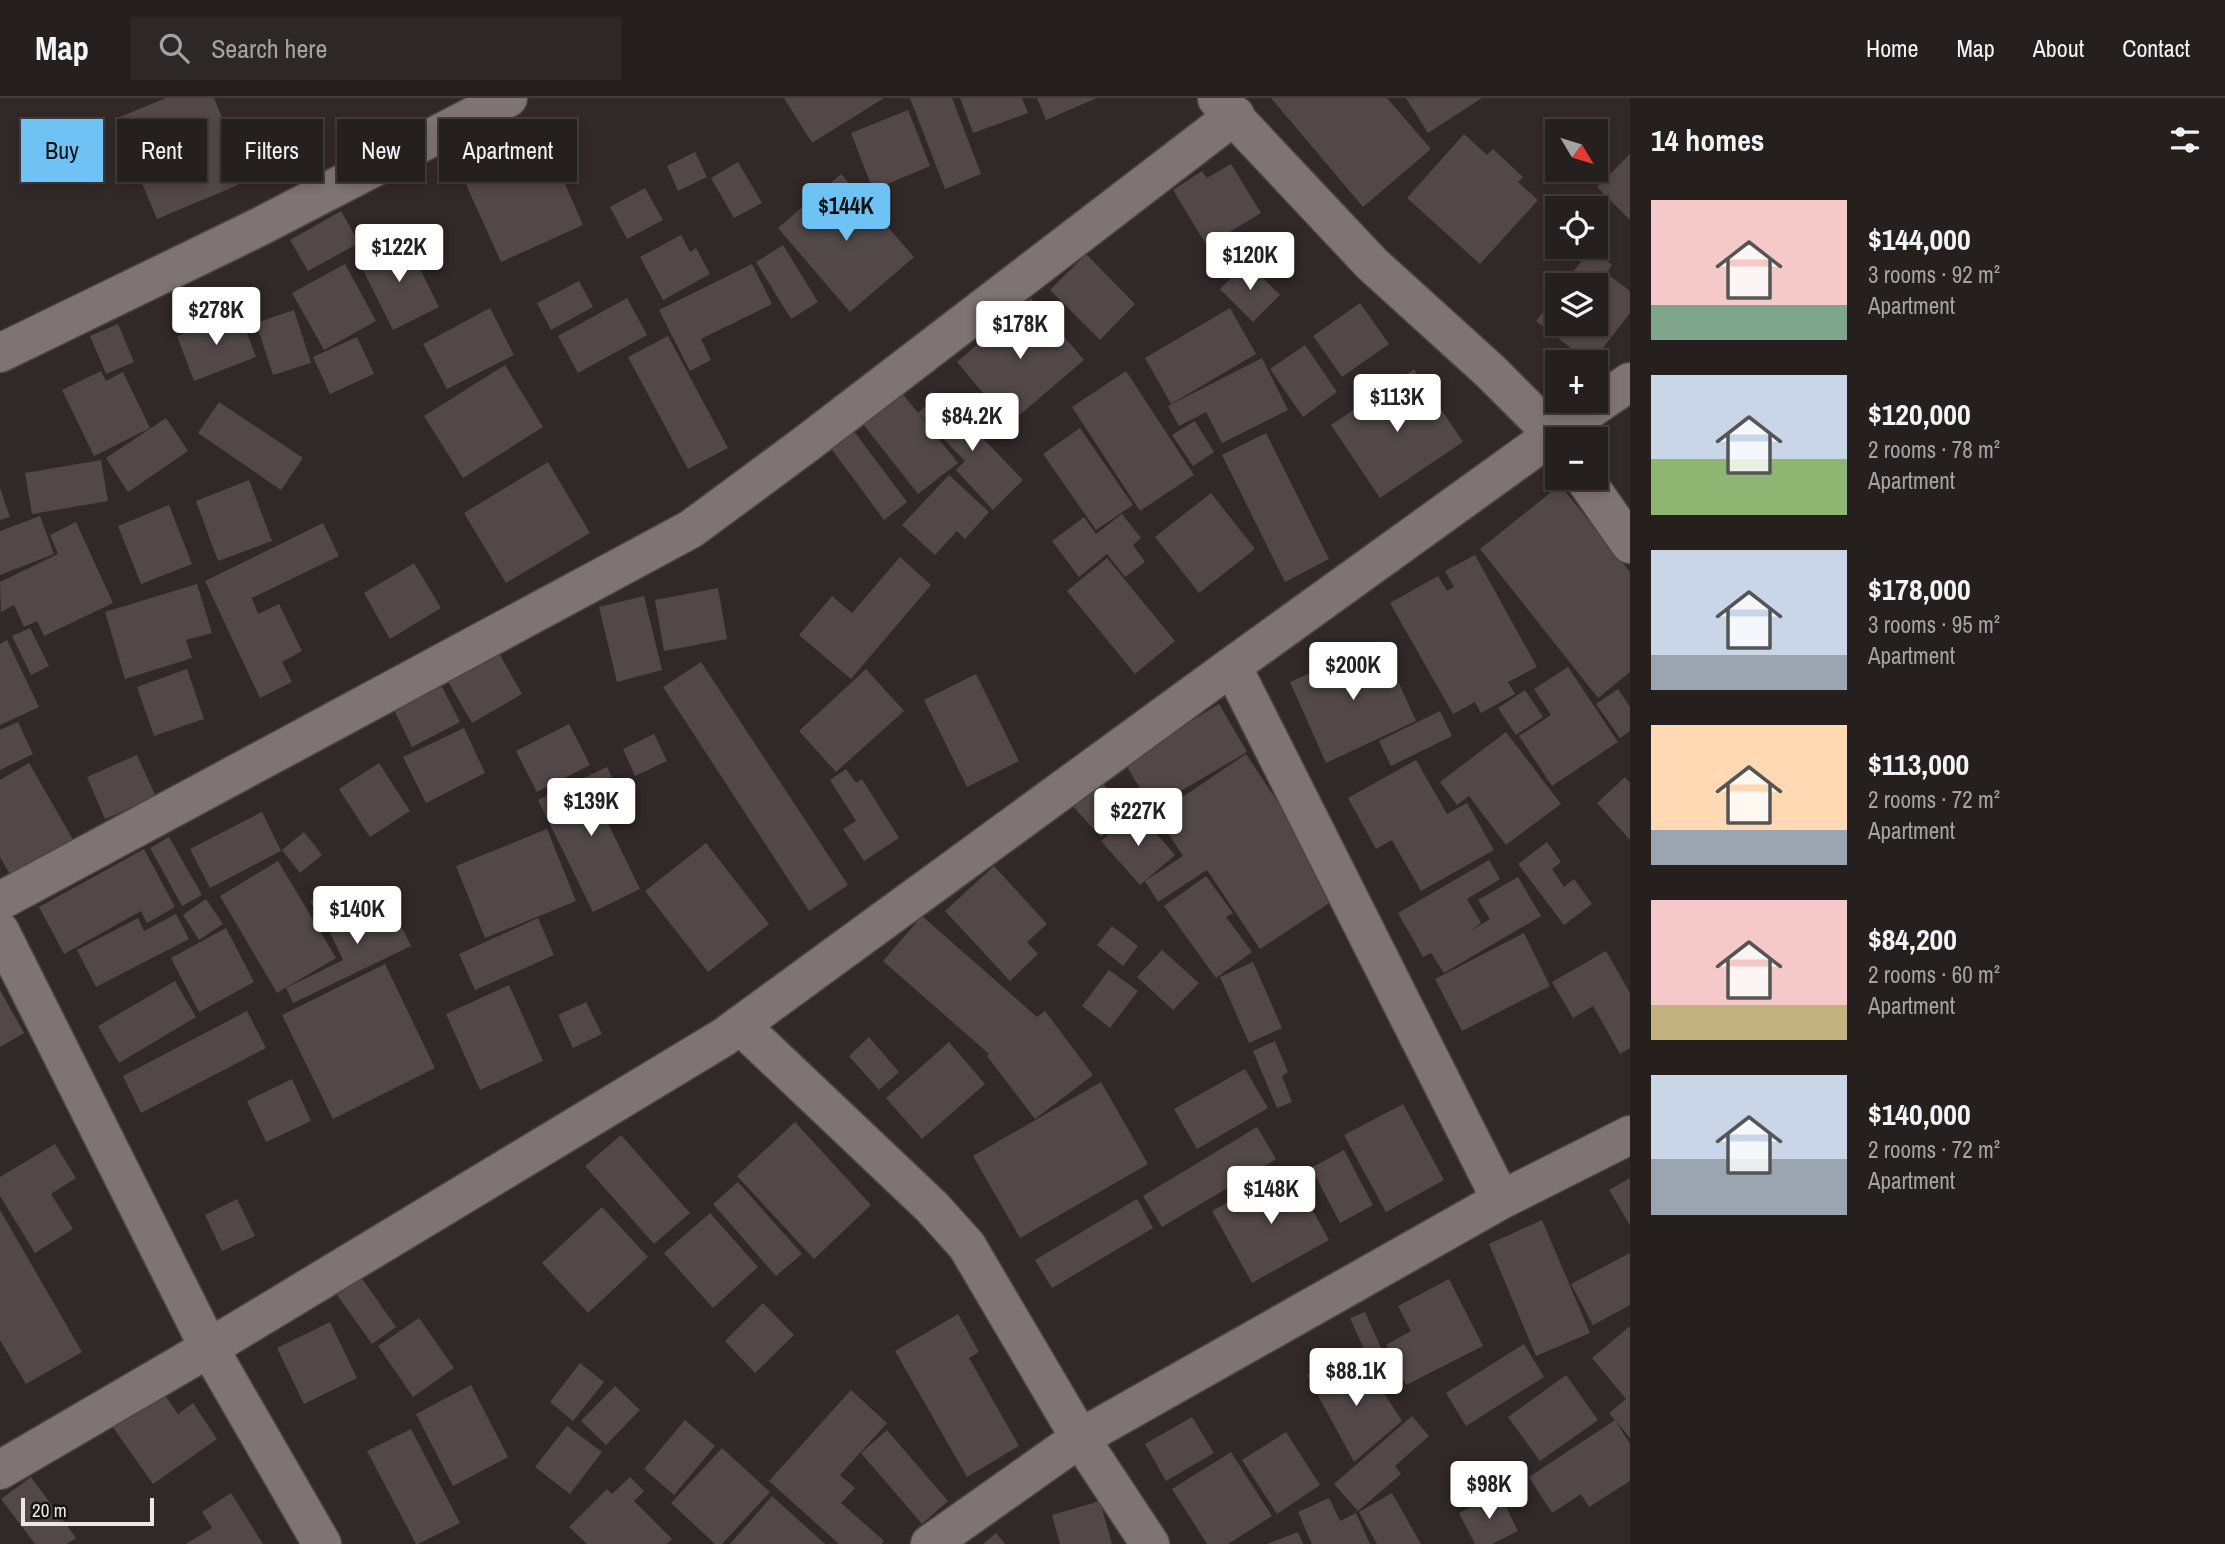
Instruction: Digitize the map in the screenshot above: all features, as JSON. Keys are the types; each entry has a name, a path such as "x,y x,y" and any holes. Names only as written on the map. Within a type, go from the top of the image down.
{"street":[{"path":"0,353 258,227 508,98"},
{"path":"0,901 691,529 796,451 1225,107 1372,264 1490,371 1546,427"},
{"path":"1569,427 1630,382"},
{"path":"0,1470 209,1348 724,1037 1232,666 1545,445"},
{"path":"1592,490 1630,544"},
{"path":"1232,666 1501,1200"},
{"path":"0,930 209,1348 322,1544"},
{"path":"740,1025 932,1207 967,1246 1080,1438 1150,1544"},
{"path":"930,1544 1080,1438 1501,1200 1630,1135"}],"building":[{"path":"166,98 214,98 223,119 221,182 237,182 238,185 157,219 141,182 207,182 207,119 117,119 117,124 115,119"},
{"path":"784,98 884,98 812,143"},
{"path":"910,98 952,98 981,174 945,189"},
{"path":"960,98 1022,98 1028,113 973,133"},
{"path":"1037,98 1097,98 1046,120"},
{"path":"1271,98 1387,98 1431,149 1363,207"},
{"path":"1406,98 1482,98 1428,133"},
{"path":"908,110 930,166 873,190 851,133"},
{"path":"1464,134 1487,155 1493,149 1523,177 1518,182 1538,200 1480,264 1407,198"},
{"path":"695,152 707,177 678,191 667,166"},
{"path":"1630,154 1630,220 1597,187 1602,182 1608,182 1608,176"},
{"path":"738,162 762,203 734,218 711,178"},
{"path":"1231,164 1261,213 1207,246 1173,190 1202,171 1207,178"},
{"path":"841,174 914,257 850,312 778,228"},
{"path":"465,182 564,182 583,225 501,262"},
{"path":"645,188 663,220 627,239 610,207"},
{"path":"341,211 359,243 308,271 290,240"},
{"path":"681,235 690,252 696,248 710,274 663,300 640,257"},
{"path":"404,237 439,307 393,330 358,260"},
{"path":"783,245 818,302 791,319 756,262"},
{"path":"1086,254 1135,304 1100,340 1050,290"},
{"path":"1583,259 1604,259 1612,265 1606,273 1572,273"},
{"path":"1247,262 1280,295 1253,322 1220,289"},
{"path":"345,264 376,321 324,350 292,293"},
{"path":"752,264 772,304 701,339 711,360 690,371 659,310"},
{"path":"1608,274 1630,291 1630,313 1601,350 1573,350 1555,336 1608,336"},
{"path":"579,281 593,307 551,330 537,303"},
{"path":"627,298 647,335 578,373 558,336"},
{"path":"1031,298 1084,360 1009,424 957,362"},
{"path":"1360,303 1389,344 1342,377 1313,336"},
{"path":"490,308 514,355 447,389 423,344"},
{"path":"1230,308 1256,354 1171,404 1145,358"},
{"path":"294,310 311,363 273,375 256,323"},
{"path":"1545,310 1545,328 1536,321"},
{"path":"239,312 256,357 194,381 177,336"},
{"path":"118,324 134,362 106,374 90,336"},
{"path":"668,336 728,448 688,469 628,357"},
{"path":"357,337 374,374 330,394 313,357"},
{"path":"1305,345 1337,392 1303,417 1270,369"},
{"path":"1262,358 1288,410 1222,443 1206,412 1179,426 1168,406"},
{"path":"505,365 543,427 463,478 424,416"},
{"path":"1414,369 1463,442 1380,498 1331,425"},
{"path":"101,371 106,381 123,372 150,428 94,456 62,390"},
{"path":"1126,371 1194,475 1140,511 1072,407"},
{"path":"902,393 958,463 918,494 863,424"},
{"path":"939,393 1023,480 993,510 956,470 965,461 918,413"},
{"path":"219,402 303,458 281,490 198,433"},
{"path":"166,418 188,451 128,492 106,458"},
{"path":"1195,421 1214,452 1193,466 1172,435"},
{"path":"1080,428 1133,505 1096,530 1043,454"},
{"path":"853,430 907,502 884,520 830,447"},
{"path":"1266,433 1329,559 1285,582 1222,455"},
{"path":"101,460 108,501 32,514 25,473"},
{"path":"548,462 590,533 506,583 464,513"},
{"path":"949,475 989,512 965,539 957,531 935,555 902,525"},
{"path":"249,480 272,541 218,561 196,501"},
{"path":"0,488 10,517 0,520"},
{"path":"1554,490 1564,490 1630,572 1630,672 1598,698 1480,549"},
{"path":"1211,493 1255,549 1199,593 1155,537"},
{"path":"169,505 192,564 141,584 118,526"},
{"path":"1122,514 1141,538 1133,545 1145,562 1125,577 1107,554 1079,577 1052,541 1084,517 1096,534"},
{"path":"40,516 54,554 0,575 0,531"},
{"path":"76,522 113,603 44,636 37,621 24,627 14,605 1,612 0,582 58,554 50,535"},
{"path":"323,523 339,556 252,598 258,614 279,604 302,651 282,662 292,682 260,698 205,581"},
{"path":"1475,555 1537,667 1508,682 1515,694 1481,713 1475,702 1453,714 1390,603 1438,576 1447,591 1454,587 1445,571"},
{"path":"900,557 931,585 851,679 799,635 832,596 852,613"},
{"path":"1107,558 1175,641 1135,674 1067,591"},
{"path":"414,563 441,608 390,639 364,593"},
{"path":"197,584 212,633 186,640 192,658 125,679 105,612"},
{"path":"718,588 727,639 664,651 655,600"},
{"path":"644,596 662,670 617,682 599,607"},
{"path":"30,628 49,666 31,675 12,636"},
{"path":"7,640 39,707 0,725 0,644"},
{"path":"1380,641 1416,721 1326,763 1290,682"},
{"path":"496,648 522,694 472,723 446,678"},
{"path":"701,662 848,885 809,911 663,687"},
{"path":"1568,667 1618,742 1552,786 1519,736 1551,715 1534,689"},
{"path":"187,669 204,719 154,736 137,687"},
{"path":"866,669 904,711 836,772 799,731"},
{"path":"976,674 1019,761 967,787 924,700"},
{"path":"438,679 460,722 412,747 391,704"},
{"path":"1618,689 1630,707 1630,731 1620,738 1596,704"},
{"path":"1525,690 1543,717 1516,735 1498,708"},
{"path":"1219,704 1247,752 1152,808 1124,762"},
{"path":"1440,711 1452,736 1391,766 1379,741"},
{"path":"18,722 33,754 0,770 0,730"},
{"path":"569,724 590,765 537,792 516,751"},
{"path":"464,728 485,773 426,803 403,757"},
{"path":"1506,732 1561,804 1506,845 1469,796 1457,805 1440,782"},
{"path":"654,734 667,761 635,776 623,749"},
{"path":"1246,754 1340,896 1260,949 1207,870 1158,902 1145,881 1183,856 1156,815"},
{"path":"137,755 156,797 105,819 87,777"},
{"path":"1416,760 1447,814 1467,803 1494,850 1421,891 1392,840 1376,849 1348,798"},
{"path":"29,763 75,843 13,880 0,857 0,780"},
{"path":"379,763 410,811 370,837 339,789"},
{"path":"607,767 623,801 602,811 640,889 593,912 538,800"},
{"path":"846,769 856,783 862,779 899,838 864,861 843,829 856,821 830,780"},
{"path":"1097,777 1129,813 1101,837 1069,802"},
{"path":"1625,777 1630,783 1630,840 1597,803"},
{"path":"1136,810 1175,855 1140,885 1101,841"},
{"path":"262,812 281,851 210,888 190,849"},
{"path":"547,829 576,901 485,938 456,866"},
{"path":"304,832 322,855 300,873 282,850"},
{"path":"169,837 202,895 182,906 150,848"},
{"path":"1547,842 1561,862 1552,869 1564,887 1574,879 1592,904 1564,925 1518,864"},
{"path":"706,843 769,924 708,972 645,891"},
{"path":"144,849 175,907 147,923 141,911 64,954 39,907"},
{"path":"1489,860 1500,879 1467,899 1481,923 1469,932 1490,919 1478,900 1518,877 1541,916 1444,973 1431,953 1423,957 1398,913"},
{"path":"278,861 336,958 277,993 220,896"},
{"path":"994,866 1047,924 1027,942 1038,954 1010,981 945,911"},
{"path":"1206,876 1233,913 1226,917 1252,952 1216,978 1164,906"},
{"path":"325,892 336,912 322,921 310,901"},
{"path":"387,897 411,946 293,1003 286,988 343,960 327,926"},
{"path":"206,899 223,924 199,940 183,915"},
{"path":"176,914 189,939 96,987 77,950 138,918 144,931"},
{"path":"922,916 1037,1017 1045,1011 1093,1075 1035,1119 987,1056 989,1054 883,961"},
{"path":"538,918 554,955 475,990 459,954"},
{"path":"1112,926 1138,946 1123,966 1097,945"},
{"path":"226,928 254,982 199,1012 171,958"},
{"path":"1524,933 1550,986 1462,1031 1435,979"},
{"path":"1162,950 1199,983 1173,1010 1137,977"},
{"path":"1606,951 1630,993 1630,1048 1620,1054 1593,1006 1573,1018 1552,982"},
{"path":"1253,962 1282,1028 1249,1043 1220,977"},
{"path":"385,964 435,1068 333,1119 282,1015"},
{"path":"1109,970 1138,991 1110,1028 1082,1006"},
{"path":"175,981 196,1017 119,1063 98,1026"},
{"path":"509,985 543,1061 480,1090 446,1014"},
{"path":"0,990 24,1033 0,1047"},
{"path":"586,1002 602,1034 573,1048 558,1015"},
{"path":"247,1011 266,1048 141,1113 123,1076"},
{"path":"869,1037 899,1072 879,1090 849,1056"},
{"path":"1275,1041 1288,1072 1282,1076 1292,1102 1277,1108 1253,1051"},
{"path":"949,1042 985,1084 922,1139 886,1098"},
{"path":"1245,1069 1268,1108 1197,1149 1174,1109"},
{"path":"292,1079 311,1121 266,1142 247,1101"},
{"path":"1101,1082 1148,1164 1020,1238 973,1156"},
{"path":"1403,1104 1444,1180 1386,1212 1344,1135"},
{"path":"795,1122 871,1205 814,1259 737,1176"},
{"path":"1257,1127 1276,1159 1162,1227 1143,1196"},
{"path":"621,1135 690,1213 654,1244 585,1166"},
{"path":"55,1144 76,1178 51,1194 73,1229 35,1253 0,1196 0,1177"},
{"path":"1344,1150 1373,1205 1340,1223 1311,1168"},
{"path":"1290,1169 1329,1240 1252,1283 1212,1211"},
{"path":"1630,1178 1630,1225 1609,1190"},
{"path":"738,1182 802,1254 776,1276 713,1204"},
{"path":"237,1199 255,1236 222,1251 205,1215"},
{"path":"1137,1199 1153,1228 1052,1288 1035,1260"},
{"path":"602,1207 648,1257 588,1313 542,1263"},
{"path":"0,1210 82,1352 26,1384 0,1340"},
{"path":"710,1213 758,1267 713,1308 664,1253"},
{"path":"1542,1220 1590,1333 1536,1356 1489,1244"},
{"path":"1630,1253 1630,1305 1593,1325 1571,1284"},
{"path":"361,1277 396,1327 372,1344 337,1295"},
{"path":"1449,1279 1483,1346 1406,1385 1386,1345 1411,1331 1398,1306"},
{"path":"763,1303 794,1335 755,1373 725,1341"},
{"path":"1365,1312 1395,1379 1380,1385 1350,1318"},
{"path":"958,1314 979,1352 969,1358 1019,1446 967,1477 895,1351"},
{"path":"419,1318 454,1368 413,1397 378,1346"},
{"path":"330,1322 357,1378 304,1404 277,1348"},
{"path":"1630,1326 1630,1438 1609,1413 1626,1399 1592,1358"},
{"path":"1524,1344 1544,1377 1466,1426 1446,1393"},
{"path":"1364,1362 1402,1421 1354,1462 1307,1375 1328,1366 1337,1385"},
{"path":"580,1363 604,1382 573,1421 550,1402"},
{"path":"1566,1375 1598,1420 1540,1461 1508,1417"},
{"path":"471,1385 508,1457 453,1486 416,1414"},
{"path":"615,1386 640,1410 606,1445 581,1421"},
{"path":"851,1390 887,1423 840,1475 855,1488 841,1503 884,1541 882,1544 839,1544 769,1481"},
{"path":"162,1391 178,1414 193,1403 217,1439 153,1484 112,1426"},
{"path":"1412,1416 1429,1436 1395,1466 1401,1474 1358,1511 1334,1484"},
{"path":"1192,1417 1214,1453 1166,1481 1145,1444"},
{"path":"685,1420 715,1446 674,1495 644,1469"},
{"path":"1615,1420 1630,1444 1630,1481 1589,1507 1581,1494 1552,1513 1529,1477"},
{"path":"567,1426 602,1452 570,1494 535,1467"},
{"path":"411,1429 460,1523 418,1544 367,1451"},
{"path":"887,1430 948,1501 922,1524 861,1453"},
{"path":"1286,1432 1320,1485 1277,1514 1242,1460"},
{"path":"722,1448 770,1492 722,1544 715,1544 671,1503"},
{"path":"1231,1452 1272,1516 1228,1544 1207,1544 1172,1489"},
{"path":"31,1477 76,1538 67,1544 35,1544 1,1499"},
{"path":"630,1477 644,1491 634,1501 672,1539 667,1544 587,1544 569,1527 607,1489 612,1494"},
{"path":"231,1493 263,1544 186,1544 212,1528 202,1512"},
{"path":"1392,1493 1421,1544 1377,1544 1359,1512"},
{"path":"1499,1493 1518,1531 1492,1544 1475,1544 1459,1513"},
{"path":"772,1496 825,1544 730,1544"},
{"path":"1329,1498 1340,1521 1356,1513 1370,1544 1312,1544 1298,1512"},
{"path":"1100,1501 1112,1544 1060,1544 1052,1515"},
{"path":"1298,1532 1303,1544 1267,1544"},
{"path":"996,1533 1005,1544 983,1544"}]}
